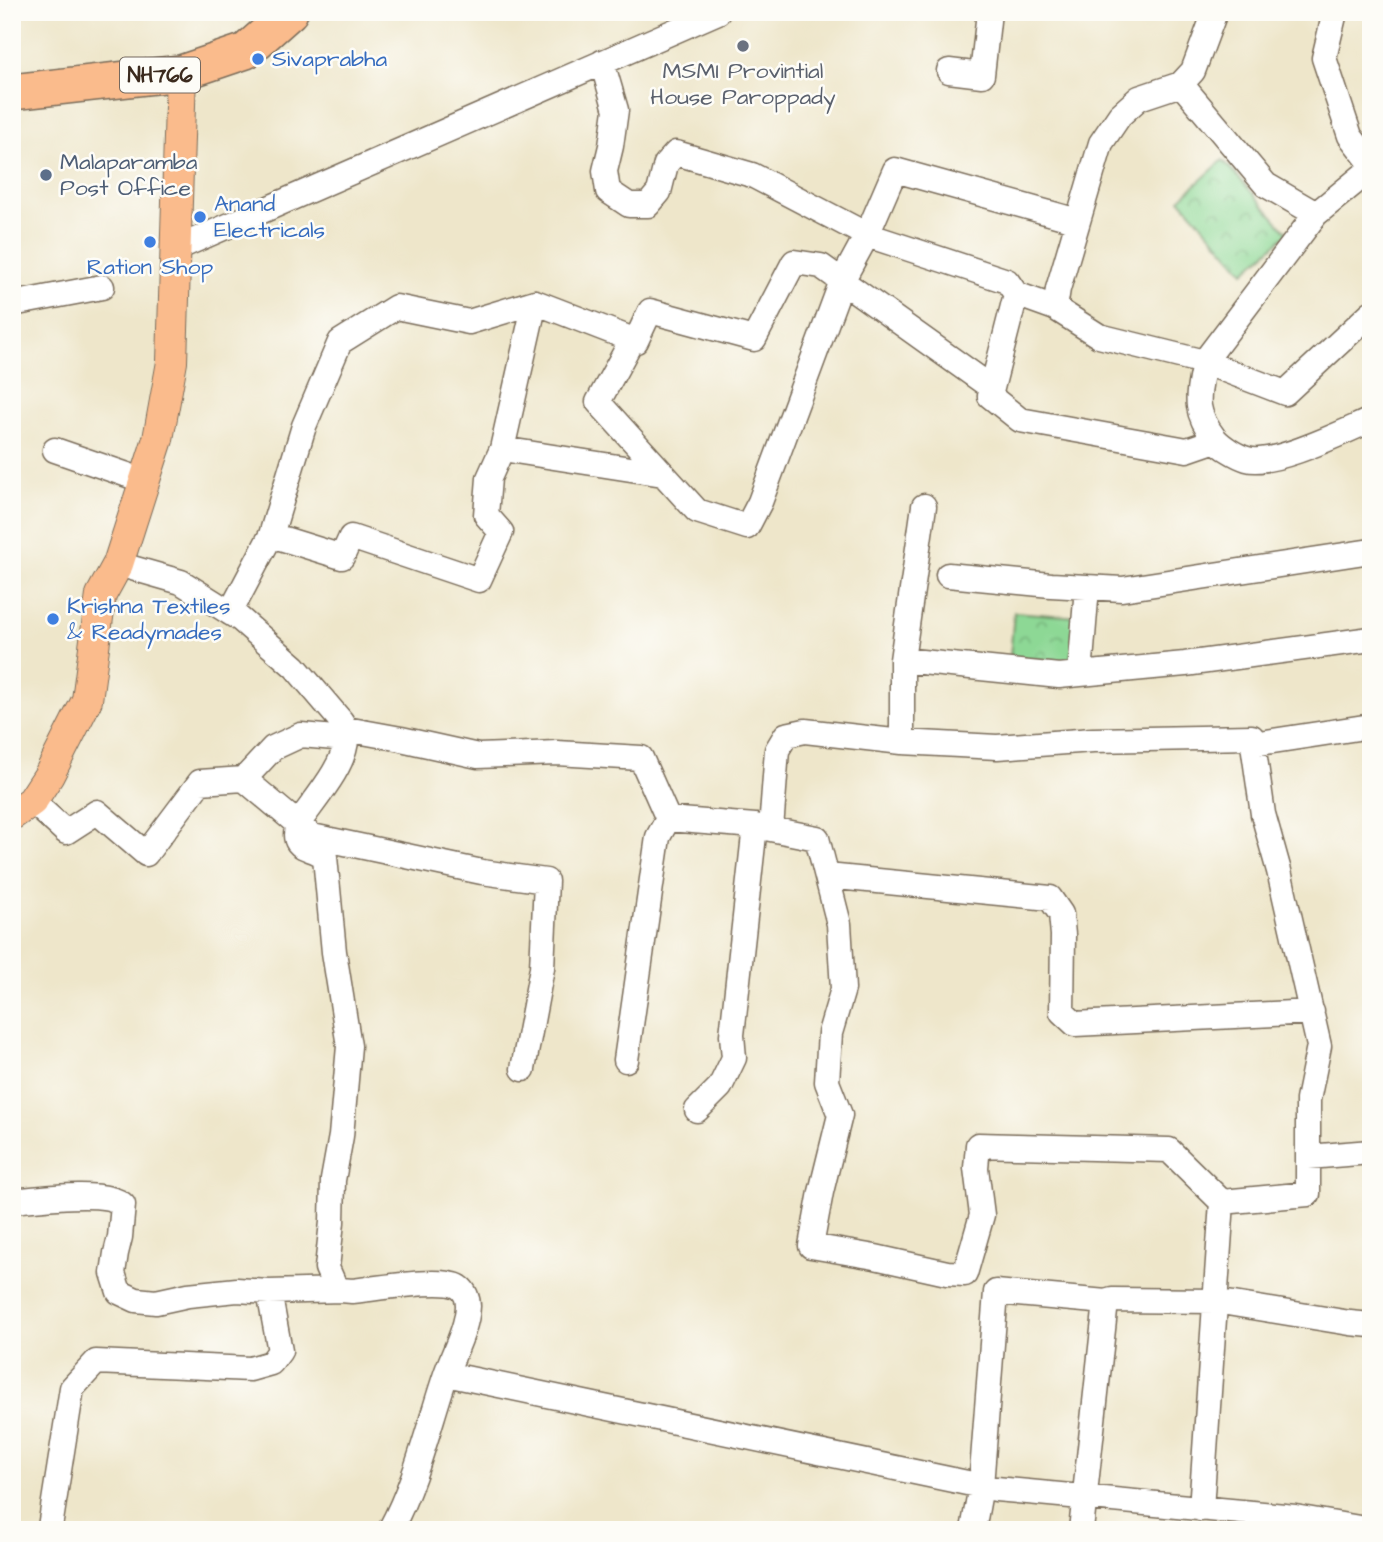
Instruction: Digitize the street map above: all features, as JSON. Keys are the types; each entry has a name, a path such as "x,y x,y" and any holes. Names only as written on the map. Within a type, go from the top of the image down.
{"highway":[{"name":"NH766","path":"12,92 181,73 246,51 290,12"}],"main road":[{"path":"22,808 49,775 87,700 101,595 118,564 158,439 172,362 181,73"}],"street":[{"path":"176,249 718,12"},
{"path":"949,71 982,75 989,12"},
{"path":"1055,309 1058,289 1101,143 1119,115 1139,98 1181,84 1193,71 1215,12"},
{"path":"1335,12 1324,58 1350,136 1371,163"},
{"path":"602,62 616,110 605,171 608,191 629,205 648,205 659,192 666,164 676,152 752,176 867,235 1007,281 1016,294 1055,309 1099,336 1205,362 1285,393 1371,313"},
{"path":"1181,84 1266,185 1316,214"},
{"path":"1371,169 1316,214 1205,362 1197,403 1204,424 1220,445 1248,460 1274,458 1321,442 1371,420"},
{"path":"632,340 598,402 697,511 747,527 760,502 842,281 867,235 895,170 1078,221"},
{"path":"230,613 271,535 304,426 340,342 396,307 470,322 535,302 636,341 650,311 754,340 794,262 821,266 992,388"},
{"path":"12,304 102,287"},
{"path":"1016,294 990,396 1020,420 1187,450 1216,440"},
{"path":"271,535 342,557 351,537 479,579 501,532 486,515 489,478 502,449 535,302"},
{"path":"502,449 663,474"},
{"path":"55,450 145,481"},
{"path":"902,742 902,660 924,506"},
{"path":"948,575 1122,589 1371,551"},
{"path":"118,564 181,582 240,619 295,667 341,721 346,734 346,747 330,779 298,824 295,833 298,843 325,857 334,952 349,1046 341,1136 333,1180 327,1268 334,1284 341,1290"},
{"path":"1080,674 1087,587"},
{"path":"902,660 1059,676 1185,664 1371,639"},
{"path":"1253,744 1371,726"},
{"path":"697,1110 720,1087 734,1058 732,1035 763,828 776,750 786,734 805,731 902,742 997,747 1093,740 1252,737 1263,814 1279,871 1319,1046 1308,1100 1308,1194 1222,1202"},
{"path":"22,808 66,832 97,812 146,854 200,782 244,779 273,748 301,735 346,734 401,739 478,756 557,752 641,758 668,819"},
{"path":"244,779 312,836 482,872 546,881 542,968 523,1069"},
{"path":"668,819 763,828 817,838 839,924 843,989 830,1033 827,1082 840,1115 811,1246 947,1273 965,1274 996,1292 1106,1302 1215,1301 1371,1325"},
{"path":"626,1060 658,837 668,819"},
{"path":"827,876 1050,898 1060,914 1063,935 1062,1013 1075,1024 1312,1012"},
{"path":"965,1274 982,1214 976,1168 978,1145 1169,1150 1222,1202 1201,1509"},
{"path":"1308,1157 1371,1152"},
{"path":"12,1201 87,1196 118,1200 123,1205 123,1219 113,1273 120,1292 136,1300 156,1302 188,1295 237,1290 352,1291 441,1283 458,1286 464,1292 468,1307 463,1326 423,1450 402,1507 390,1530"},
{"path":"51,1530 72,1388 96,1362 250,1369 271,1363 280,1351 268,1292"},
{"path":"973,1530 981,1486 996,1292"},
{"path":"1082,1530 1106,1302"},
{"path":"446,1374 996,1489 1296,1517 1371,1530"}],"green space":[{"path":"1223,160 1288,233 1244,272 1180,199"},
{"path":"1014,612 1090,618 1087,663 1010,657"}],"place":[{"name":"MSMI Provintial House Paroppady","path":"743,46"},
{"name":"Sivaprabha","path":"258,59"},
{"name":"Malaparamba Post Office","path":"46,175"},
{"name":"Anand Electricals","path":"200,217"},
{"name":"Ration Shop","path":"150,242"},
{"name":"Krishna Textiles & Readymades","path":"53,619"}]}
